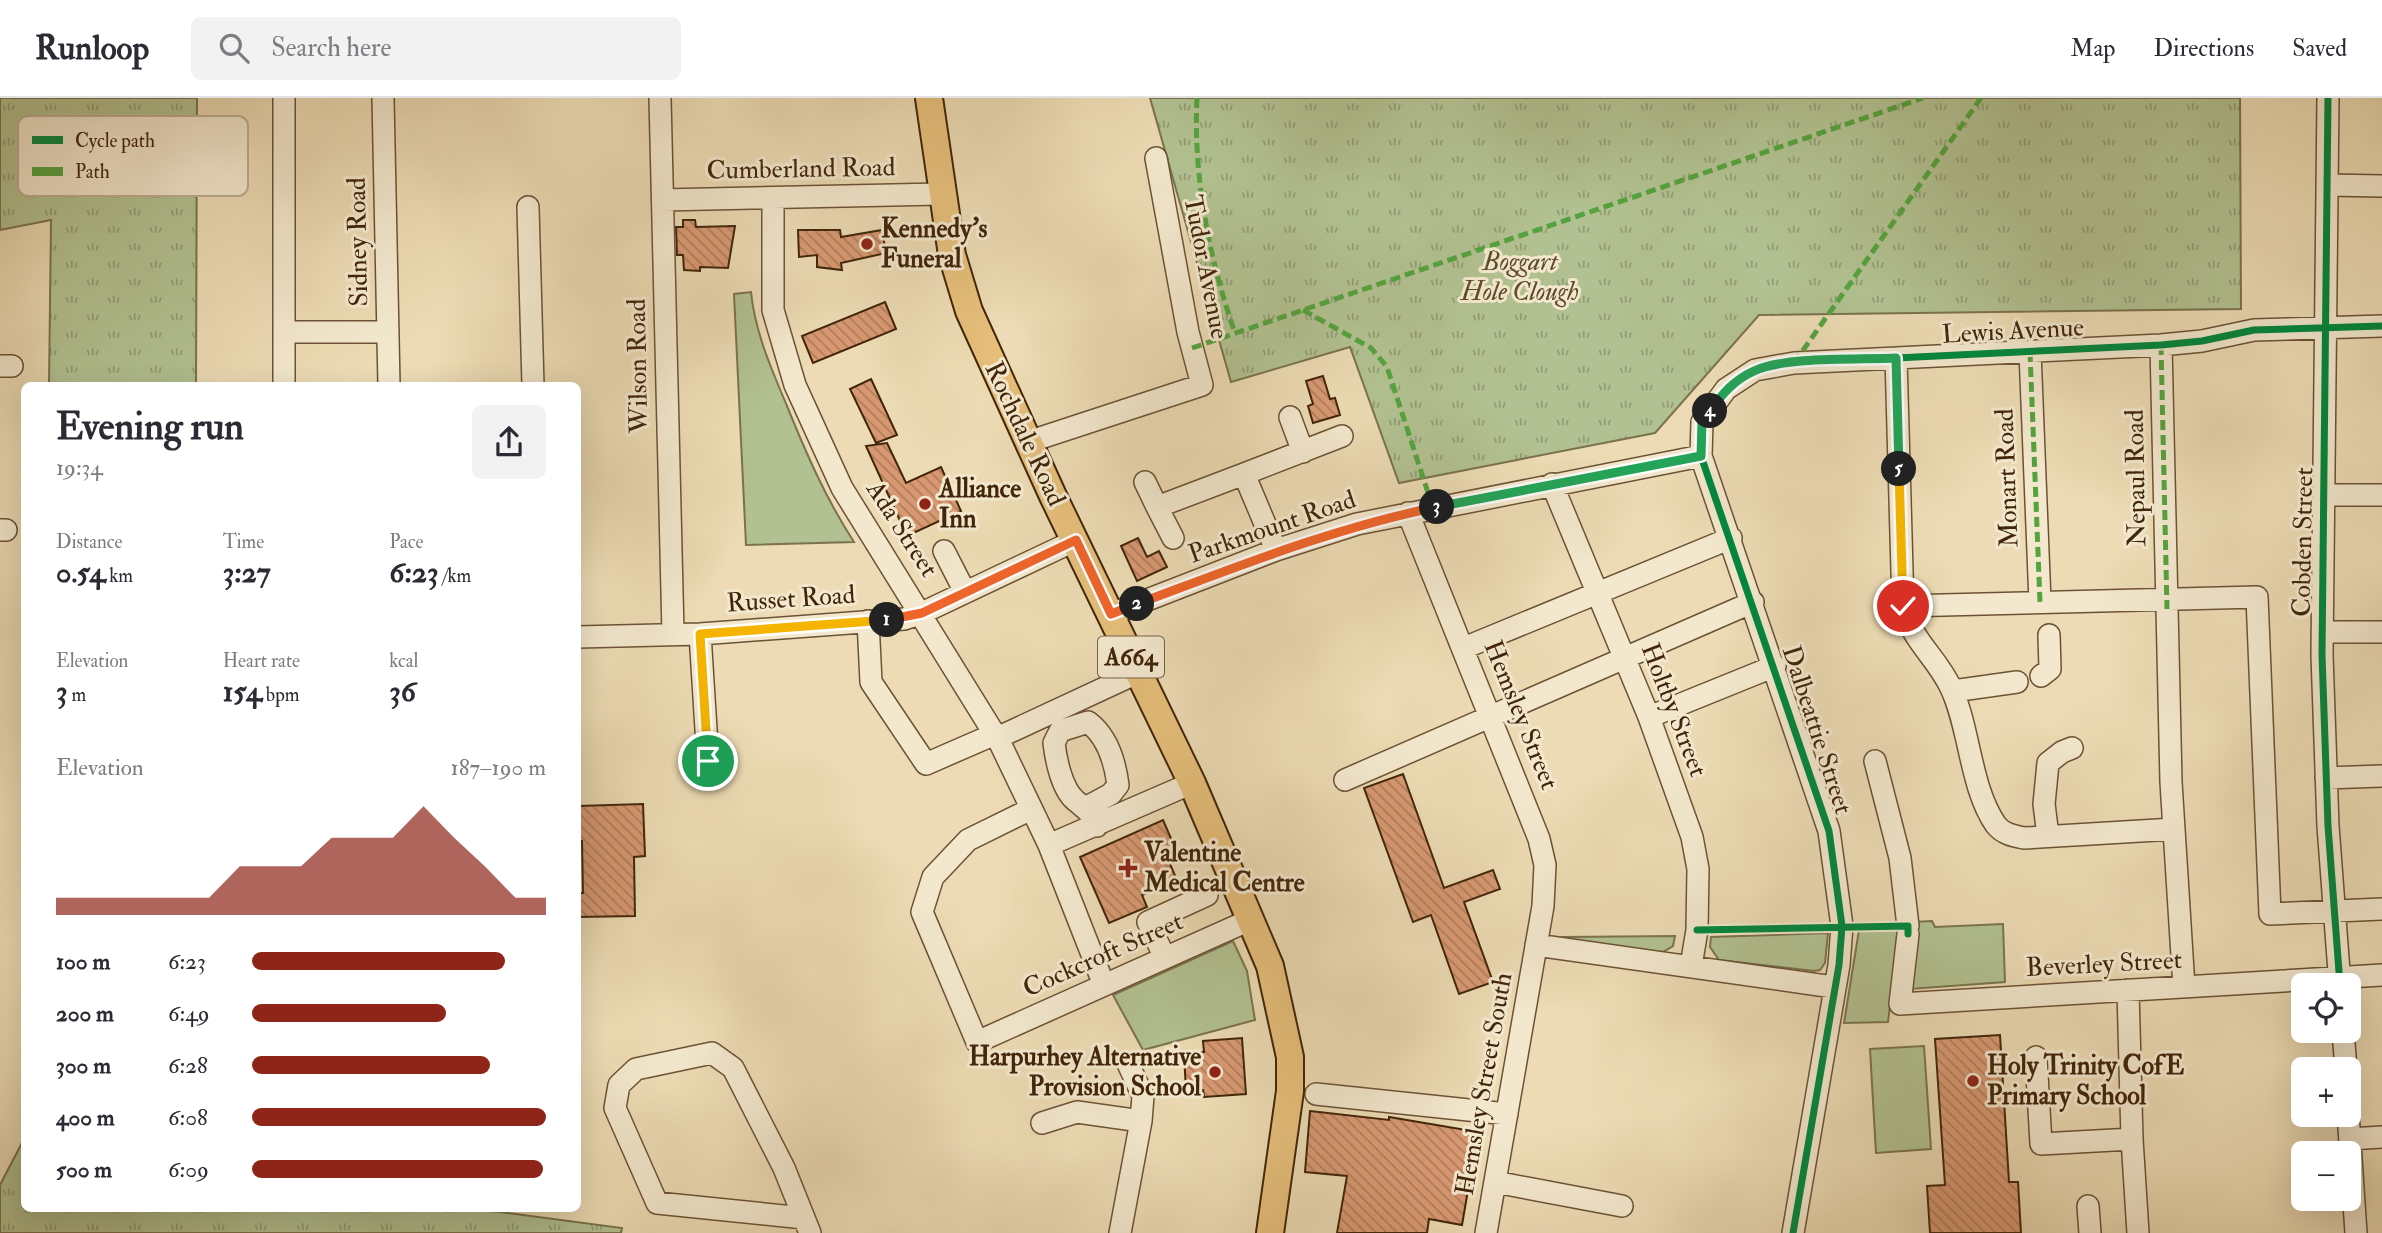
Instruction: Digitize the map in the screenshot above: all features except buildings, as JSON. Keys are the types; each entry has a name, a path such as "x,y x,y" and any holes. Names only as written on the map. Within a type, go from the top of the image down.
{"main road":[{"name":"Rochdale Road","path":"929,98 940,194 951,255 969,311 1028,442 1192,783 1270,966 1290,1057 1290,1091 1270,1233"}],"street":[{"name":"Sidney Road","path":"383,98 389,382"},
{"name":"Wilson Road","path":"660,98 673,633"},
{"name":"Cobden Street","path":"2328,98 2328,327 2322,632 2326,778 2339,973"},
{"path":"284,99 284,382"},
{"name":"Tudor Avenue","path":"1028,442 1202,385 1188,332 1156,158"},
{"path":"2328,185 2382,186"},
{"name":"Cumberland Road","path":"663,200 940,194"},
{"name":"Ada Street","path":"773,198 773,310 795,385 842,488 996,736 1049,845 1104,985"},
{"path":"527,207 533,382"},
{"name":"Lewis Avenue","path":"1701,456 1702,422 1726,389 1755,370 1794,363 2161,345 2202,341 2254,330 2382,326"},
{"path":"286,332 388,332"},
{"name":"Nepaul Road","path":"2161,345 2174,829 2184,987"},
{"name":"Monart Road","path":"2030,352 2040,602"},
{"path":"1896,358 1903,606 1909,629 1953,691 1982,789 1998,827 2010,835 2024,838 2174,829"},
{"path":"1290,417 1303,452"},
{"path":"1157,507 1342,436"},
{"name":"Parkmount Road","path":"1111,614 1276,550 1357,524 1701,456"},
{"name":"Dalbeattie Street","path":"1701,456 1753,601 1829,831 1842,926 1839,965 1833,987 1793,1233"},
{"path":"1244,474 1276,550"},
{"path":"1145,482 1172,538"},
{"name":"Holtby Street","path":"1552,484 1649,718 1692,837 1698,869 1697,930 1691,966"},
{"path":"2325,495 2382,495"},
{"name":"Hemsley Street","path":"1408,513 1529,809 1545,864 1536,945"},
{"path":"1464,648 1731,538"},
{"name":"Russet Road","path":"581,638 700,634 904,619 1076,540"},
{"path":"944,551 965,592"},
{"path":"1903,606 2040,602 2167,604 2257,597 2270,914 2382,909"},
{"path":"1345,780 1753,601"},
{"path":"868,621 871,682 926,764 1139,672"},
{"path":"2322,632 2382,632"},
{"path":"700,634 708,761"},
{"path":"2041,676 2050,669 2049,635"},
{"path":"1649,718 1775,666"},
{"path":"1953,691 2017,682"},
{"path":"2048,836 2044,804 2048,763 2062,751 2072,748"},
{"name":"Beverley Street","path":"1875,761 1900,858 1908,930 1900,1004 2291,983"},
{"path":"2326,778 2382,776"},
{"path":"1049,845 1092,816 1192,783"},
{"name":"Cockcroft Street","path":"1031,809 968,840 933,877 922,912 977,1042 1252,919"},
{"path":"1165,958 1148,922 1207,895"},
{"path":"1536,945 1833,987"},
{"name":"Hemsley Street South","path":"1486,1233 1536,945"},
{"name":"Beverley Street","path":"2361,978 2382,975"},
{"path":"2128,990 2132,1139 2138,1233"},
{"path":"712,1053 733,1068 784,1168 807,1226 657,1203 615,1108 619,1085 636,1069 712,1053"},
{"path":"2036,1057 2041,1144 2132,1139"},
{"path":"1120,1233 1141,1121 1143,1096 1129,1066"},
{"path":"1316,1094 1507,1114"},
{"path":"1042,1123 1077,1112 1141,1121"},
{"path":"2349,1127 2356,1233"},
{"path":"2350,1139 2382,1137"},
{"path":"1495,1182 1622,1206"},
{"path":"2088,1206 2090,1233"}],"green space":[{"path":"0,98 197,98 197,116 18,116 18,196 197,196 196,382 49,382 51,220 0,230"},
{"name":"Boggart Hole Clough","path":"1150,98 2240,98 2241,309 1759,315 1655,433 1399,483 1350,347 1231,382"},
{"path":"751,292 760,336 775,378 817,476 854,542 746,545 734,294"},
{"path":"1932,921 1935,927 2003,924 2005,982 1910,989 1913,922"},
{"path":"1859,930 1899,930 1888,1022 1844,1023"},
{"path":"1828,933 1825,963 1820,970 1814,971 1719,960 1710,947 1711,937"},
{"path":"1675,936 1673,946 1661,953 1563,940 1562,937"},
{"path":"1233,941 1247,971 1255,1020 1143,1050 1113,995"},
{"path":"1924,1046 1931,1149 1876,1153 1870,1049"},
{"path":"21,1145 21,1212 500,1212 622,1228 621,1233 0,1233 0,1185"}],"marked path":[{"path":"1197,98 1200,187 1210,247 1235,333"},
{"path":"1192,348 1923,98"},
{"path":"1794,363 1981,98"},
{"path":"1303,310 1371,348 1387,367 1433,508"},
{"path":"2161,345 2167,609"},
{"path":"2030,352 2040,602"}],"cycle path":[{"path":"2328,98 2322,655 2328,826 2339,973"},
{"path":"1793,1233 1839,965 1842,926 1829,831 1701,456 1702,422 1726,389 1755,370 1794,363 2161,345 2202,341 2254,330 2382,326"},
{"path":"1697,930 1908,926 1908,934"}],"place":[{"name":"Kennedy's Funeral","path":"867,244"},
{"name":"Alliance Inn","path":"925,504"},
{"name":"Valentine Medical Centre","path":"1128,868"},
{"name":"Harpurhey Alternative Provision School","path":"1215,1072"},
{"name":"Holy Trinity CofE Primary School","path":"1973,1081"}],"route":[{"path":"708,761 700,634 904,619 1076,540 1111,614 1276,550 1357,524 1701,456 1702,422 1726,389 1755,370 1794,363 1896,358 1903,606"}]}
